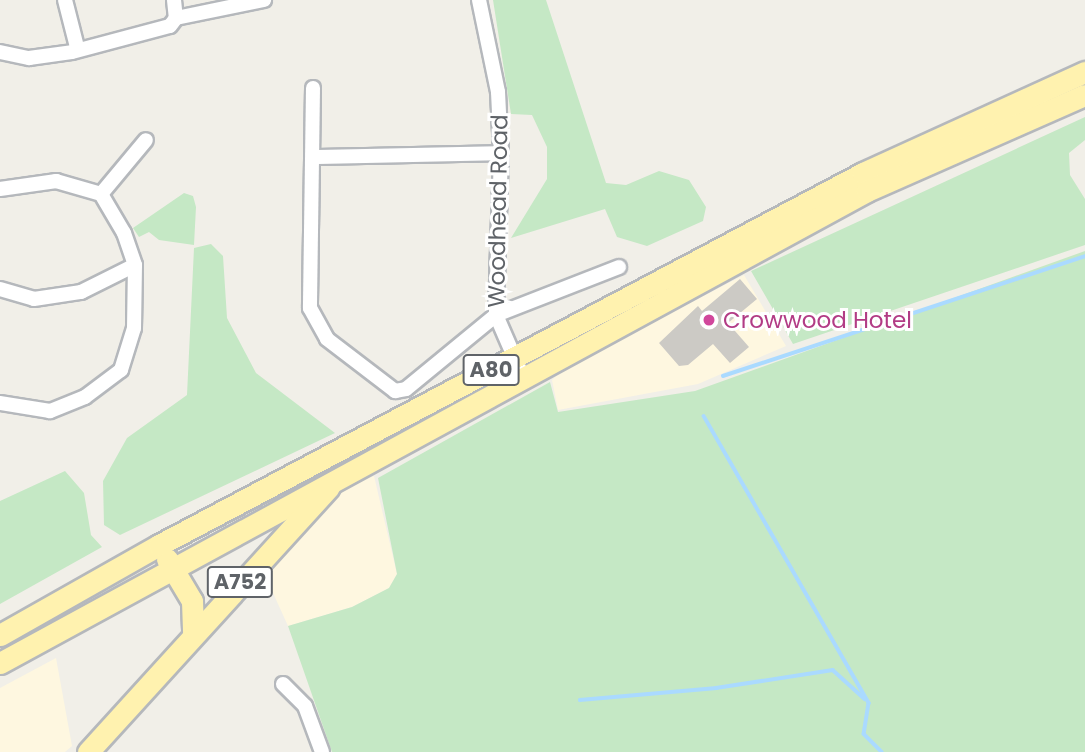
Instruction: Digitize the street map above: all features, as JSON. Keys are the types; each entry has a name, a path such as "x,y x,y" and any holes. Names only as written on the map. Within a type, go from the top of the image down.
{"main road":[{"name":"A80","path":"0,663 173,570 343,473 518,367 863,173 1085,72"},
{"name":"A80","path":"0,635 159,545 867,191 1085,95"},
{"name":"A752","path":"88,752 193,633 343,473"},
{"name":"A752","path":"159,545 195,609 193,633"}],"street":[{"path":"65,0 77,47"},
{"path":"174,0 176,18"},
{"path":"0,52 29,58 126,39 170,26 176,18 264,0"},
{"name":"Woodhead Road","path":"479,0 498,92 501,153 496,315 518,367"},
{"path":"313,89 310,308 327,339 396,391 406,390 496,315 619,267"},
{"path":"101,194 146,140"},
{"path":"313,157 501,153"},
{"path":"0,189 56,181 101,194 124,233 135,265 134,328 121,370 85,397 50,411 0,404"},
{"path":"0,289 34,299 81,292 135,265"},
{"path":"283,684 305,706 322,752"}],"shaded area":[{"path":"744,275 786,346 698,384 558,410 552,380 566,367"},
{"path":"374,476 397,574 389,588 352,607 288,626 264,573 339,489"},
{"path":"56,658 72,746 65,752 0,752 0,688"}],"green space":[{"path":"493,0 546,0 606,183 626,185 659,171 689,180 706,207 703,221 647,246 617,237 605,209 511,238 547,179 547,147 532,115 511,114"},
{"path":"1085,117 1085,140 1069,153 1070,175 1085,199 1085,245 793,344 751,271"},
{"path":"184,193 193,196 196,207 194,245 159,240 149,232 139,237 133,228"},
{"path":"211,244 223,256 227,318 256,373 335,433 120,535 104,525 103,481 127,438 187,395 194,248"},
{"path":"1085,251 1085,752 332,752 288,626 352,607 389,588 397,574 378,478 550,382 558,412 695,391"},
{"path":"65,471 84,493 91,535 102,547 0,604 0,501"}],"building":[{"name":"Crowwood Hotel","path":"740,279 757,299 728,323 749,347 730,363 713,344 688,365 679,366 659,343 698,306 702,311"}],"waterway":[{"path":"723,376 1085,256"},
{"path":"704,416 869,703 864,734 882,752"},
{"path":"580,700 716,688 833,670 865,699"}],"place":[{"name":"Crowwood Hotel","path":"709,320"}]}
